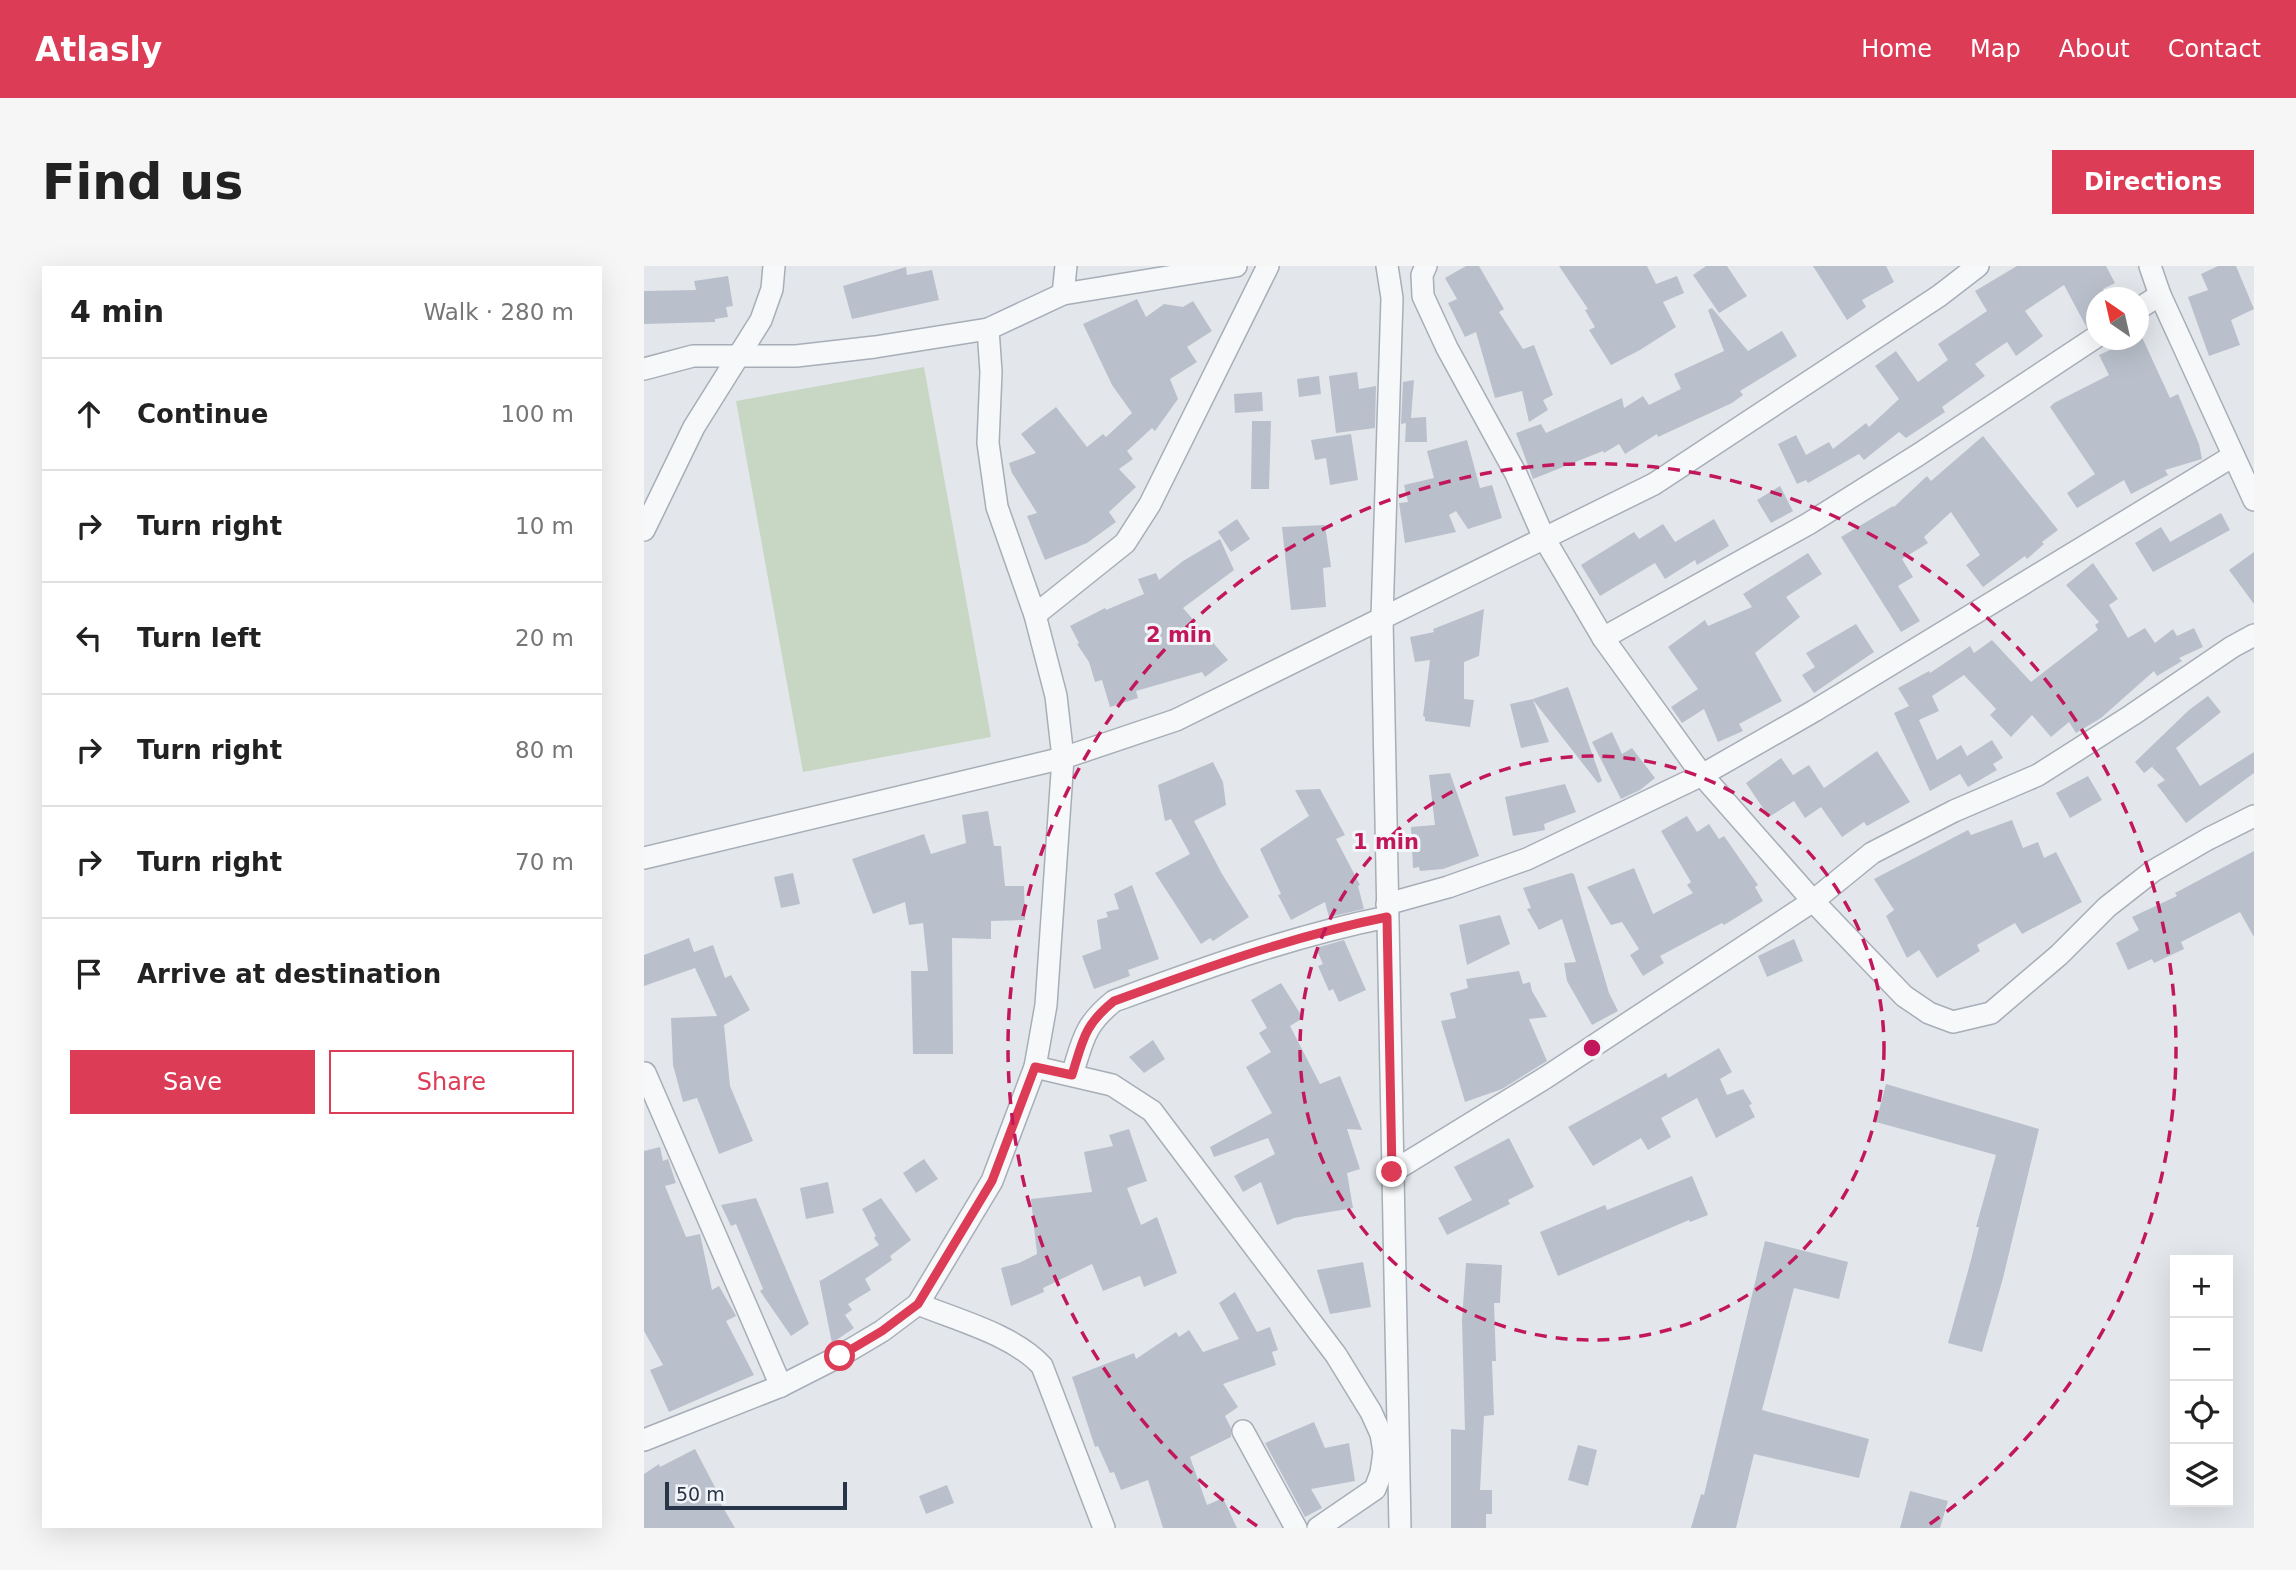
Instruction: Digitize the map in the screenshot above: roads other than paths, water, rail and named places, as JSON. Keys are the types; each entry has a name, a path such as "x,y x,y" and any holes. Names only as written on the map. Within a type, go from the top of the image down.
{"street":[{"path":"644,530 694,427 761,320 772,289 774,266"},
{"path":"1063,294 1066,266"},
{"path":"644,369 693,356 796,356 988,329 1063,294 1236,266"},
{"path":"1035,615 1125,543 1150,504 1268,266"},
{"path":"1388,266 1392,298 1382,618 1400,1528"},
{"path":"1426,266 1422,275 1423,296 1447,348 1516,474 1544,538 1603,638 1702,775 1813,901 1903,996 1929,1013 1953,1022 1991,1013 2059,955 2107,907 2153,871 2254,816"},
{"path":"644,858 1063,758 1176,720 1654,484 1939,296 1978,266"},
{"path":"2150,266 2160,295 2254,500"},
{"path":"2149,302 2160,295"},
{"path":"1392,298 1423,296"},
{"path":"644,1440 781,1386 882,1331 918,1304 992,1181 1035,1067 1046,1005 1063,758 1056,696 1035,615 997,506 988,443 991,372 988,329"},
{"path":"1603,638 1808,524 1919,456 2086,344"},
{"path":"1072,1075 1086,1029 1098,1013 1114,1001 1276,944 1387,911 1527,859 1702,775 1826,704 2233,456"},
{"path":"1392,1172 1545,1078 1813,901 1872,853 2038,775 2254,635"},
{"path":"1035,1067 1112,1085 1152,1111 1336,1355 1371,1412 1381,1434 1384,1452 1375,1489 1318,1528"},
{"path":"645,1073 781,1386"},
{"path":"918,1304 1012,1342 1033,1356 1042,1366 1104,1528"},
{"path":"1243,1431 1296,1528"}]}
